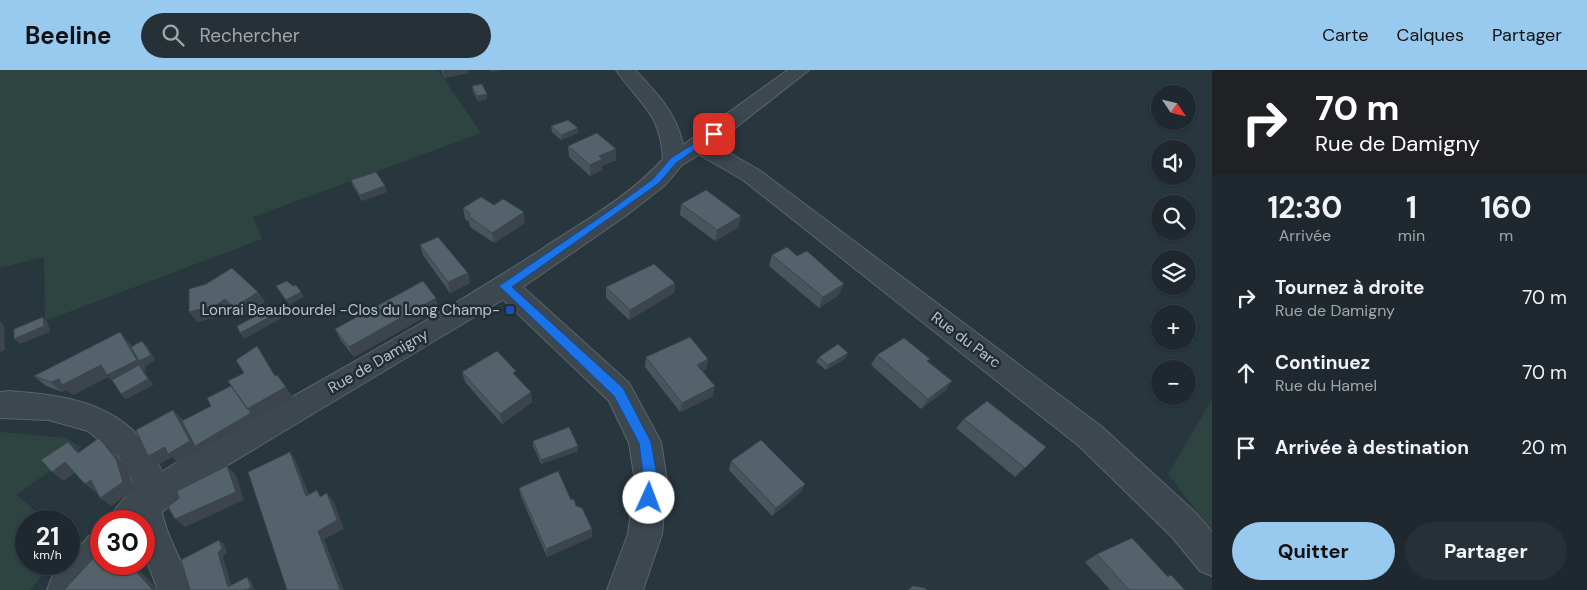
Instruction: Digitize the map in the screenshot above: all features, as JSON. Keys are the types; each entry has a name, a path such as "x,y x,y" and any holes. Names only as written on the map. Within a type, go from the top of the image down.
{"street":[{"path":"626,70 668,120 674,140 674,160"},
{"name":"Rue de Damigny","path":"139,510 185,474 505,286 656,181 674,160 700,145 800,70"},
{"name":"Rue du Parc","path":"700,145 750,175 1090,436 1178,518 1212,559"},
{"path":"505,286 619,392 645,442 651,481 645,534 625,590"},
{"path":"0,405 49,407 98,421 130,447 148,478 136,510"},
{"path":"155,539 176,590"},
{"path":"65,590 90,561"}],"green space":[{"path":"0,70 438,70 481,133 253,217 262,239 45,321 44,257 0,268"},
{"path":"1212,399 1212,531 1168,474"},
{"path":"0,432 66,438 82,447 17,495 34,510 15,510 15,575 43,575 30,590 0,590"}],"building":[{"path":"482,84 487,94 477,96 472,86"},
{"path":"568,120 578,128 561,135 551,126"},
{"path":"597,133 616,149 599,156 602,159 590,165 568,146"},
{"path":"376,172 385,186 360,195 351,180"},
{"path":"706,190 741,216 717,230 681,204"},
{"path":"481,197 494,205 503,199 524,212 492,233 468,216 471,214 463,208"},
{"path":"438,237 468,273 448,282 420,245"},
{"path":"787,247 797,256 807,251 844,284 823,297 772,255"},
{"path":"654,264 675,283 630,310 606,287"},
{"path":"232,268 258,292 235,307 225,299 216,305 189,312 189,289 206,284"},
{"path":"287,281 293,286 296,285 301,292 286,300 276,286"},
{"path":"423,281 436,298 349,347 335,329"},
{"path":"275,306 279,312 240,333 237,326"},
{"path":"43,317 44,326 14,339 14,329"},
{"path":"120,332 137,360 107,375 101,365 62,385 59,379 51,382 34,376"},
{"path":"690,337 708,359 697,365 715,386 682,403 646,357"},
{"path":"904,338 930,359 927,361 952,381 928,399 877,355"},
{"path":"142,341 151,355 139,361 131,347"},
{"path":"838,344 848,353 828,365 819,357"},
{"path":"257,346 275,376 277,375 286,387 247,409 228,381 244,373 236,360"},
{"path":"497,351 516,371 513,373 531,392 500,414 462,372"},
{"path":"139,365 148,379 121,394 112,380"},
{"path":"231,386 251,413 195,446 182,421 211,406 207,398"},
{"path":"987,401 1046,447 1025,468 964,419"},
{"path":"173,410 190,441 168,454 165,447 148,456 136,430"},
{"path":"569,427 578,446 541,460 533,441"},
{"path":"99,438 116,459 123,482 100,498 91,480 85,484 65,462 52,472 41,460 68,442 78,453"},
{"path":"761,440 805,484 776,508 731,461"},
{"path":"290,452 306,496 317,490 320,497 327,493 337,520 318,531 340,590 287,590 248,472"},
{"path":"227,466 236,492 175,519 168,507 179,498 177,491"},
{"path":"558,471 571,500 574,499 576,506 582,508 592,529 546,549 519,488"},
{"path":"1132,538 1168,577 1171,575 1185,590 1129,590 1097,554"},
{"path":"219,540 222,548 218,553 228,587 247,577 251,587 247,590 190,590 181,560"},
{"path":"90,562 90,575 139,575 153,590 64,590 80,575"},
{"path":"913,586 925,588 927,590 908,590"}],"place":[{"name":"Lonrai Beaubourdel -Clos du Long Champ-","path":"510,310"}],"route":[{"path":"649,498 651,481 645,442 619,392 505,286 616,211 656,181 674,160 700,145 714,134"}]}
